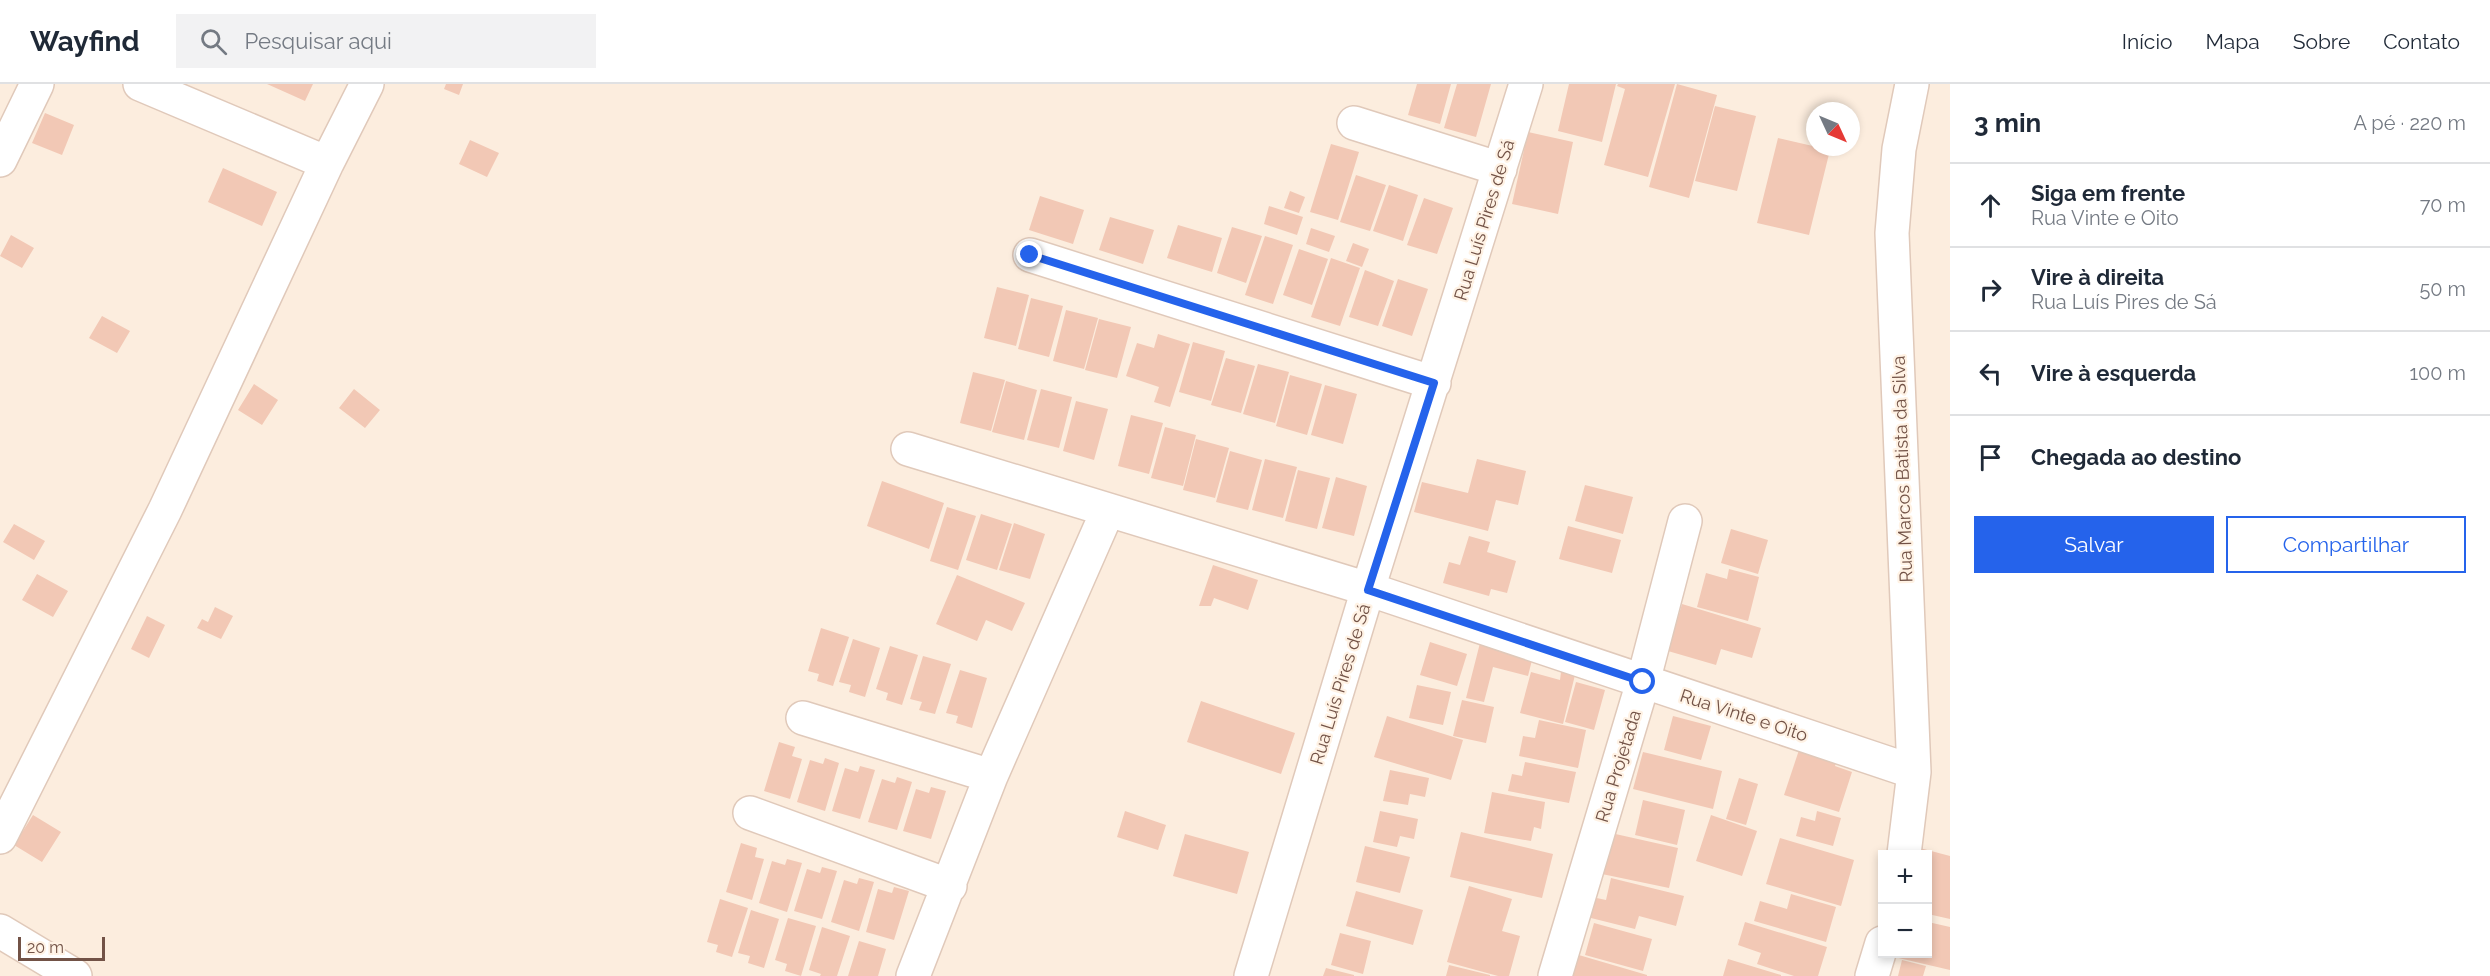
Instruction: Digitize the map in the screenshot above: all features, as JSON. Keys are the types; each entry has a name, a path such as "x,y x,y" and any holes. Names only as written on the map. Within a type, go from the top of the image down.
{"street":[{"path":"0,160 37,84"},
{"path":"140,84 327,163"},
{"path":"0,837 165,510 327,163 367,84"},
{"name":"Rua Luís Pires de Sá","path":"1251,976 1368,590 1526,84"},
{"name":"Rua Marcos Batista da Silva","path":"1905,850 1914,772 1892,233 1899,149 1912,84"},
{"path":"1354,123 1500,169"},
{"path":"1030,255 1434,383"},
{"name":"Rua Vinte e Oito","path":"908,449 1368,590 1914,772"},
{"path":"913,976 991,777 1108,510"},
{"name":"Rua Projetada","path":"1555,976 1643,682 1685,521"},
{"path":"803,718 991,777"},
{"path":"750,813 950,886"},
{"path":"0,930 75,976"},
{"path":"1872,976 1878,956"}],"building":[{"path":"267,84 313,84 305,101"},
{"path":"446,84 463,84 459,95 444,89"},
{"path":"1417,84 1451,84 1440,124 1408,115"},
{"path":"1457,84 1491,84 1476,137 1444,128"},
{"path":"1569,84 1616,84 1602,142 1558,131"},
{"path":"1618,84 1675,84 1648,177 1604,165 1625,89 1617,86"},
{"path":"1677,84 1717,95 1689,198 1649,187"},
{"path":"1715,106 1756,116 1737,191 1695,181"},
{"path":"45,113 74,125 62,155 32,143"},
{"path":"1528,132 1573,142 1558,214 1512,204"},
{"path":"1778,138 1806,144 1806,156 1829,156 1809,235 1757,223"},
{"path":"470,140 499,153 487,177 459,164"},
{"path":"1331,144 1359,152 1338,220 1310,212"},
{"path":"223,168 277,192 262,226 208,202"},
{"path":"1356,175 1386,185 1370,231 1340,222"},
{"path":"1389,185 1418,195 1403,241 1373,231"},
{"path":"1290,191 1305,197 1299,213 1284,208"},
{"path":"1040,196 1084,210 1073,244 1029,230"},
{"path":"1424,198 1453,208 1437,254 1407,245"},
{"path":"1269,206 1303,217 1297,235 1264,224"},
{"path":"1110,217 1154,230 1143,264 1099,250"},
{"path":"1178,225 1222,238 1212,272 1167,258"},
{"path":"1232,227 1262,236 1246,283 1217,273"},
{"path":"1311,228 1335,236 1329,252 1306,244"},
{"path":"11,235 34,248 22,268 0,256"},
{"path":"1265,236 1293,245 1273,304 1245,295"},
{"path":"1353,243 1369,249 1362,267 1346,261"},
{"path":"1299,249 1328,259 1312,305 1283,295"},
{"path":"1331,258 1360,268 1340,326 1311,317"},
{"path":"1365,270 1394,281 1378,326 1349,317"},
{"path":"1398,279 1428,289 1412,336 1382,326"},
{"path":"997,287 1029,295 1016,346 984,338"},
{"path":"1031,298 1063,306 1049,357 1018,349"},
{"path":"1066,310 1098,318 1084,369 1053,361"},
{"path":"102,316 130,331 117,353 89,338"},
{"path":"1099,319 1131,327 1117,378 1085,370"},
{"path":"1158,334 1190,344 1170,407 1154,402 1159,387 1126,376 1137,343 1154,348"},
{"path":"1193,342 1225,351 1211,401 1179,392"},
{"path":"1226,358 1255,366 1241,413 1211,405"},
{"path":"1258,364 1289,372 1275,423 1243,414"},
{"path":"973,372 1005,380 991,431 960,423"},
{"path":"1290,375 1322,384 1307,435 1276,426"},
{"path":"1006,381 1037,390 1024,440 992,432"},
{"path":"254,384 278,400 262,425 238,410"},
{"path":"1325,385 1357,394 1343,444 1311,435"},
{"path":"354,389 380,410 365,428 339,408"},
{"path":"1041,389 1072,397 1059,448 1027,440"},
{"path":"1076,401 1108,409 1094,460 1063,451"},
{"path":"1131,415 1163,423 1149,474 1118,466"},
{"path":"1165,427 1196,435 1183,486 1151,478"},
{"path":"1196,439 1229,448 1215,498 1183,490"},
{"path":"1230,451 1262,460 1248,510 1216,502"},
{"path":"1265,459 1297,467 1283,518 1252,510"},
{"path":"1477,459 1526,471 1518,505 1496,500 1488,531 1414,512 1422,482 1468,493"},
{"path":"1298,470 1330,478 1317,529 1285,521"},
{"path":"1336,477 1367,486 1354,536 1322,528"},
{"path":"882,481 944,503 929,549 867,526"},
{"path":"1585,485 1633,497 1623,534 1575,521"},
{"path":"947,507 976,516 958,570 930,561"},
{"path":"981,514 1012,524 997,570 966,560"},
{"path":"1014,523 1045,534 1030,579 999,570"},
{"path":"14,524 45,541 34,560 3,542"},
{"path":"1568,526 1621,540 1612,573 1559,559"},
{"path":"1731,529 1768,540 1758,574 1721,563"},
{"path":"1469,536 1490,542 1487,552 1516,561 1507,593 1491,589 1489,596 1443,583 1449,562 1460,565"},
{"path":"1213,565 1258,580 1248,610 1214,598 1211,606 1199,606"},
{"path":"1729,569 1759,577 1748,621 1697,607 1706,573 1727,579"},
{"path":"37,574 68,591 53,617 22,600"},
{"path":"957,575 1025,603 1012,631 986,620 977,641 936,624"},
{"path":"1682,604 1761,628 1752,658 1721,649 1716,665 1668,651"},
{"path":"215,607 233,616 221,639 197,628 202,619 208,622"},
{"path":"147,616 165,625 149,658 131,649"},
{"path":"821,628 849,637 833,686 817,681 819,674 808,671"},
{"path":"853,639 880,648 865,697 849,692 851,685 839,682"},
{"path":"1430,642 1467,654 1457,686 1420,675"},
{"path":"1480,643 1533,656 1528,676 1493,667 1484,702 1466,698"},
{"path":"890,646 918,655 902,705 886,700 888,693 876,689"},
{"path":"923,656 951,664 935,714 919,710 922,702 910,699"},
{"path":"960,670 987,678 972,728 956,723 958,716 946,713"},
{"path":"1531,672 1560,680 1561,672 1575,675 1563,724 1520,713"},
{"path":"1576,682 1605,690 1594,730 1565,722"},
{"path":"1417,685 1451,692 1443,725 1409,718"},
{"path":"1462,700 1494,707 1486,743 1453,736"},
{"path":"1201,701 1295,733 1281,774 1187,742"},
{"path":"1387,716 1463,740 1451,780 1374,757"},
{"path":"1673,716 1711,726 1701,760 1664,750"},
{"path":"1539,720 1586,730 1578,768 1519,756 1523,736 1535,738"},
{"path":"779,742 795,747 792,756 802,759 790,799 764,791"},
{"path":"1800,747 1837,759 1835,766 1852,772 1839,812 1784,795"},
{"path":"1643,752 1722,771 1713,809 1633,789"},
{"path":"825,758 839,763 825,811 797,802 810,760 823,764"},
{"path":"1525,762 1576,772 1569,803 1508,791 1512,774 1522,776"},
{"path":"860,766 875,770 860,819 832,811 845,768 858,772"},
{"path":"1390,770 1429,778 1425,797 1410,794 1408,805 1383,801"},
{"path":"897,777 912,782 897,830 868,822 882,779 895,783"},
{"path":"1739,778 1758,784 1746,825 1726,819"},
{"path":"931,787 946,791 931,839 903,831 916,789 929,793"},
{"path":"1492,792 1545,802 1541,829 1534,827 1531,841 1484,833"},
{"path":"1643,800 1685,810 1677,845 1635,835"},
{"path":"1125,811 1166,825 1158,850 1117,837"},
{"path":"1380,811 1418,819 1414,839 1400,836 1397,847 1373,842"},
{"path":"1817,811 1841,818 1833,846 1796,836 1801,817 1815,821"},
{"path":"33,815 61,832 42,862 14,845"},
{"path":"1711,815 1757,831 1742,876 1696,861"},
{"path":"1461,832 1553,854 1542,898 1450,877"},
{"path":"1611,833 1678,848 1669,888 1602,874"},
{"path":"1185,834 1249,852 1237,894 1173,876"},
{"path":"1780,838 1854,860 1841,906 1766,884"},
{"path":"741,843 757,848 755,857 764,859 752,900 726,892"},
{"path":"1365,846 1410,857 1400,893 1356,882"},
{"path":"1932,851 1950,856 1950,919 1932,915"},
{"path":"787,859 802,863 787,912 759,903 772,861 785,865"},
{"path":"822,867 837,871 822,919 794,911 807,869 820,873"},
{"path":"859,878 874,882 859,931 831,922 844,880 857,884"},
{"path":"1611,878 1684,896 1676,926 1639,916 1635,929 1587,917 1592,897 1606,900"},
{"path":"1469,886 1512,899 1502,931 1520,936 1509,976 1498,976 1447,962"},
{"path":"894,887 909,891 894,940 866,932 878,889 892,893"},
{"path":"1356,891 1423,910 1413,945 1346,926"},
{"path":"1791,894 1836,907 1826,942 1754,921 1760,901 1787,909"},
{"path":"720,899 748,908 732,957 716,952 718,945 707,942"},
{"path":"751,910 779,919 764,968 748,963 750,956 738,953"},
{"path":"788,918 816,926 801,976 785,971 787,964 775,960"},
{"path":"1745,922 1827,947 1818,976 1794,976 1757,964 1761,953 1738,945"},
{"path":"1594,923 1652,939 1643,971 1585,955"},
{"path":"1932,923 1950,927 1950,970 1899,958 1932,958"},
{"path":"822,927 850,936 837,976 820,976 821,974 809,970"},
{"path":"1340,933 1371,941 1363,974 1331,965"},
{"path":"859,941 886,949 878,976 848,976"},
{"path":"1572,953 1647,975 1647,976 1565,976"},
{"path":"1728,959 1781,975 1781,976 1723,976"},
{"path":"1902,960 1926,966 1923,976 1898,976"},
{"path":"1449,965 1490,975 1490,976 1446,976"},
{"path":"1326,968 1354,975 1354,976 1323,976"}],"route":[{"path":"1030,255 1434,383 1368,590 1643,682"}]}
